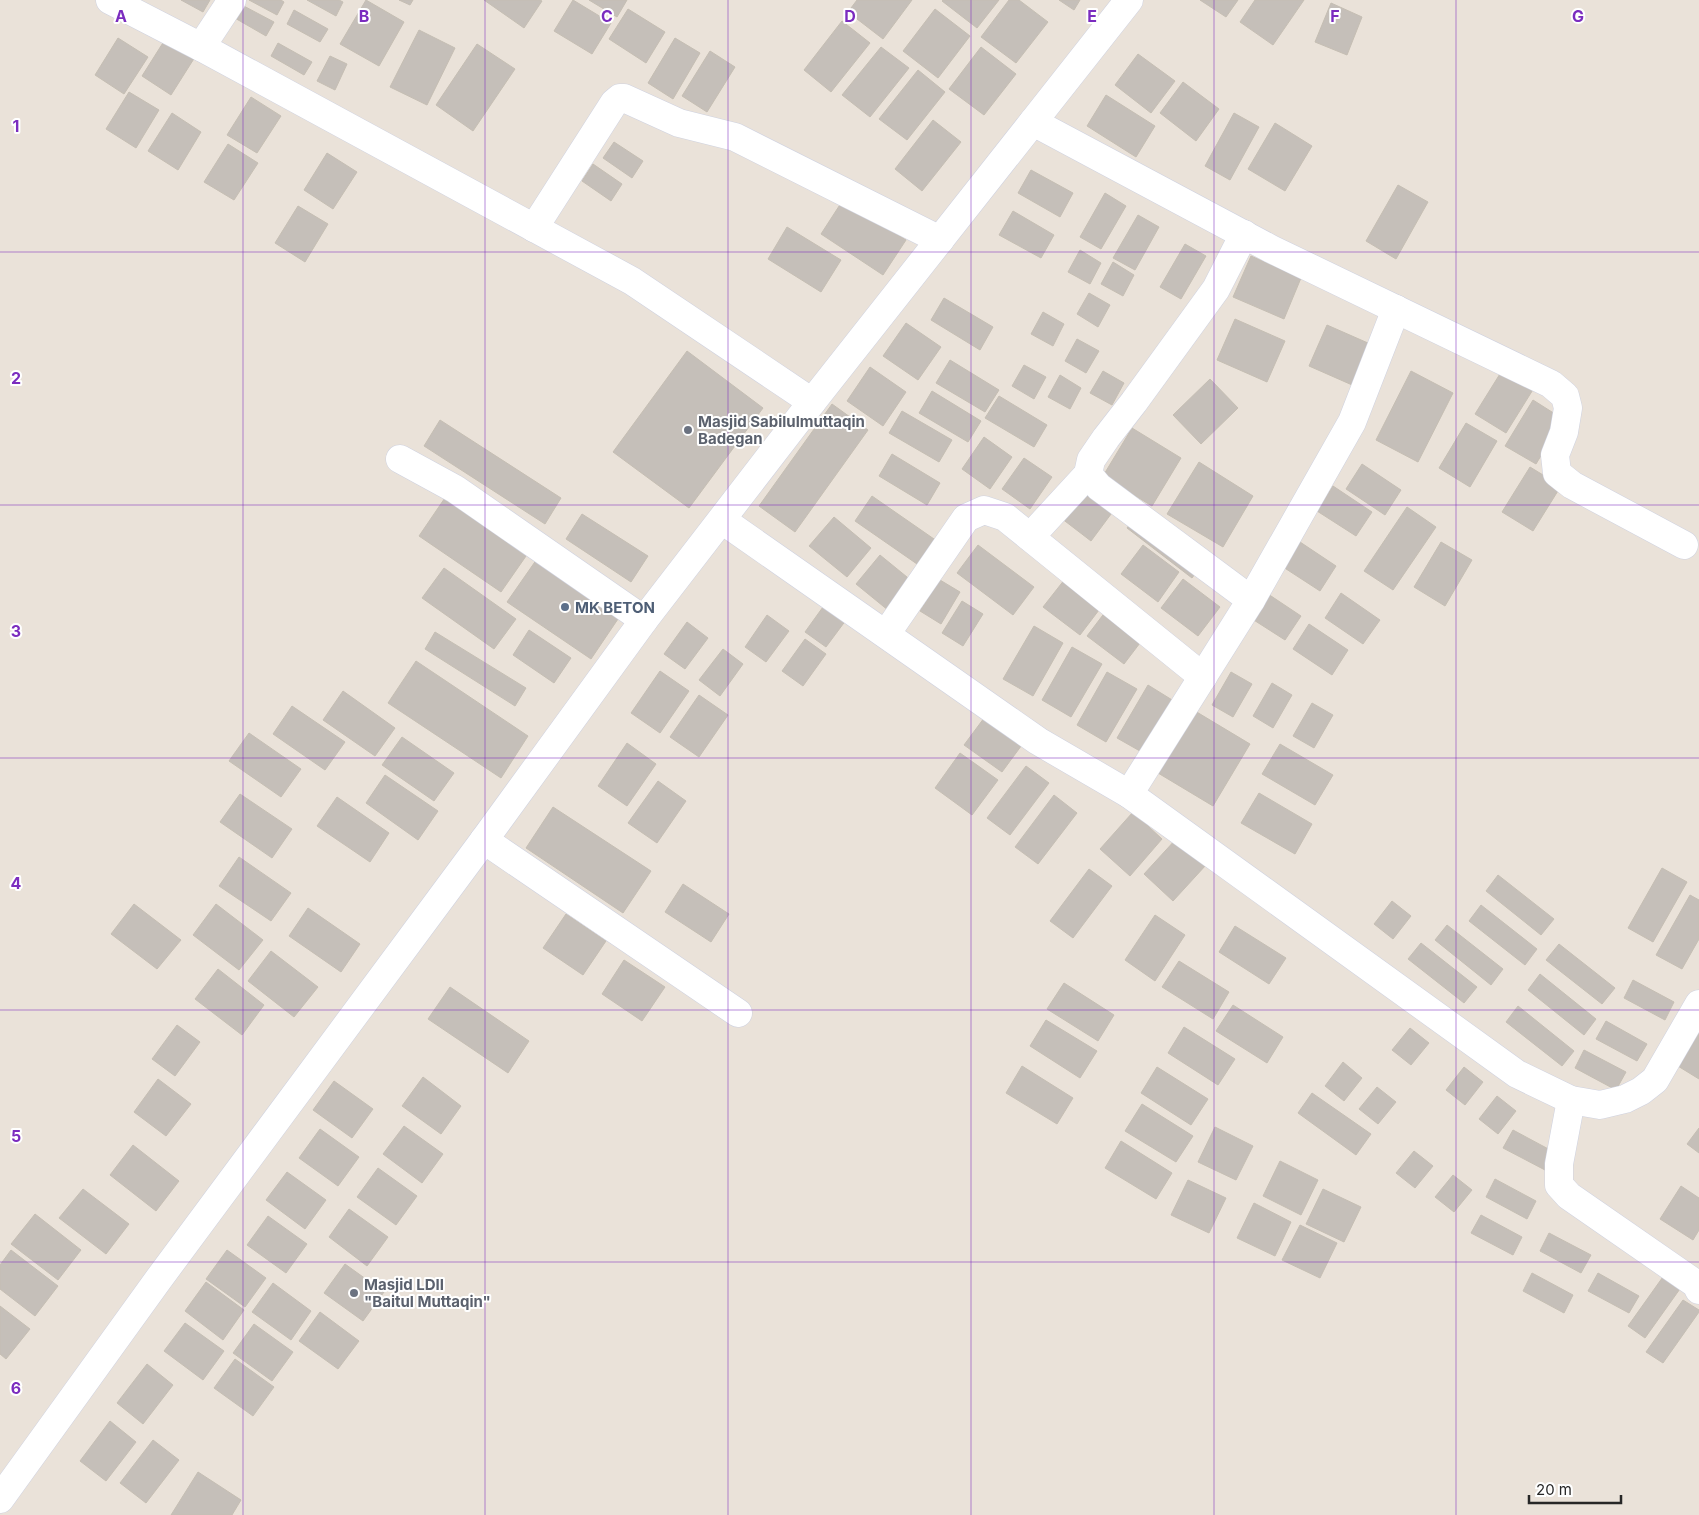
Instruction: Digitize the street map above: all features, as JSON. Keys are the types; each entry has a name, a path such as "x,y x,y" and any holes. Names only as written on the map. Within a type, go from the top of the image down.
{"street":[{"path":"110,0 201,47 632,281 812,402"},
{"path":"201,47 232,0"},
{"path":"0,1499 158,1280 484,840 644,620 812,402 1129,0"},
{"path":"534,228 614,103 620,98 624,98 679,123 735,137 940,240"},
{"path":"1033,122 1244,234 1551,384 1565,396 1568,408 1564,432 1555,455 1557,473 1572,485 1684,545"},
{"path":"1030,537 1088,474 1091,460 1106,438 1216,289 1244,234"},
{"path":"1129,794 1251,600 1352,422 1396,309"},
{"path":"400,459 455,489 644,620"},
{"path":"1088,474 1100,487 1251,600"},
{"path":"886,634 966,518 984,510 1005,517 1203,677"},
{"path":"722,520 1038,741 1129,794 1517,1074 1571,1100 1600,1106 1625,1099 1641,1091 1655,1080 1699,1004"},
{"path":"484,840 738,1013"},
{"path":"1571,1100 1560,1164 1559,1185 1569,1196 1696,1284 1699,1290"}],"building":[{"path":"181,0 210,0 203,12"},
{"path":"249,0 281,0 284,2 277,15"},
{"path":"307,0 339,0 343,2 336,16"},
{"path":"366,0 404,22 379,66 340,44"},
{"path":"399,0 413,0 410,5"},
{"path":"484,0 540,0 542,1 524,28"},
{"path":"573,0 611,23 592,54 554,31"},
{"path":"589,0 627,0 617,17"},
{"path":"857,0 912,0 883,39 848,12"},
{"path":"943,0 999,0 977,28"},
{"path":"1009,0 1019,0 1048,22 1016,63 981,37"},
{"path":"1059,0 1080,0 1074,10"},
{"path":"1200,0 1238,0 1226,17"},
{"path":"1255,0 1304,0 1273,45 1240,22"},
{"path":"1331,3 1362,17 1347,55 1315,42"},
{"path":"240,4 274,22 266,36 233,17"},
{"path":"628,9 665,32 646,63 609,39"},
{"path":"935,9 970,36 938,78 903,51"},
{"path":"294,10 328,29 320,42 287,24"},
{"path":"842,21 870,43 831,92 804,70"},
{"path":"419,30 455,48 427,105 390,87"},
{"path":"118,38 148,57 124,94 95,75"},
{"path":"166,38 195,57 171,95 142,76"},
{"path":"675,38 700,53 673,99 648,83"},
{"path":"278,43 312,62 304,75 271,56"},
{"path":"477,44 515,69 473,131 436,105"},
{"path":"881,47 909,68 870,117 842,95"},
{"path":"981,47 1016,74 984,115 949,89"},
{"path":"710,51 735,67 707,112 682,96"},
{"path":"1138,54 1175,81 1151,113 1115,85"},
{"path":"330,56 347,64 335,90 317,81"},
{"path":"918,70 945,92 907,140 879,119"},
{"path":"1183,82 1219,109 1196,141 1160,113"},
{"path":"129,92 159,110 136,148 106,129"},
{"path":"1106,95 1155,126 1136,157 1087,126"},
{"path":"251,97 281,116 257,153 227,135"},
{"path":"172,113 201,132 178,170 148,151"},
{"path":"1234,113 1259,127 1230,180 1205,166"},
{"path":"933,120 961,142 922,191 895,169"},
{"path":"1275,123 1312,146 1285,191 1248,169"},
{"path":"614,142 643,161 632,178 603,158"},
{"path":"228,144 258,163 234,200 204,182"},
{"path":"327,153 357,172 333,209 304,190"},
{"path":"593,164 622,184 611,201 582,181"},
{"path":"1031,170 1073,193 1060,217 1018,193"},
{"path":"1398,185 1428,202 1396,259 1366,241"},
{"path":"1105,193 1126,206 1101,249 1080,237"},
{"path":"843,200 906,240 883,275 821,234"},
{"path":"298,206 328,224 305,262 275,243"},
{"path":"1013,211 1054,235 1041,258 999,235"},
{"path":"1138,215 1159,227 1135,270 1113,258"},
{"path":"787,227 841,260 821,292 768,259"},
{"path":"1185,244 1206,256 1181,299 1160,287"},
{"path":"1080,250 1101,263 1090,284 1068,272"},
{"path":"1251,256 1301,278 1284,319 1233,297"},
{"path":"1113,262 1134,275 1123,296 1101,284"},
{"path":"1089,293 1110,305 1098,327 1077,314"},
{"path":"944,298 993,327 980,350 931,320"},
{"path":"1043,312 1064,324 1053,346 1031,334"},
{"path":"1235,319 1285,341 1267,382 1217,360"},
{"path":"906,323 941,347 918,380 883,356"},
{"path":"1327,325 1377,347 1359,388 1309,366"},
{"path":"1077,339 1099,351 1086,373 1065,361"},
{"name":"Masjid Sabilulmuttaqin Badegan","path":"687,351 763,408 689,508 613,452"},
{"path":"950,360 999,390 985,412 936,383"},
{"path":"1024,365 1046,377 1034,399 1012,386"},
{"path":"870,367 906,392 883,426 847,401"},
{"path":"1503,369 1534,388 1506,433 1475,414"},
{"path":"1103,371 1124,383 1112,405 1090,393"},
{"path":"1411,371 1453,393 1418,462 1376,440"},
{"path":"1060,375 1081,388 1070,409 1048,397"},
{"path":"1210,379 1238,408 1201,444 1173,415"},
{"path":"932,391 981,421 968,442 919,413"},
{"path":"999,396 1047,425 1034,447 985,418"},
{"path":"1533,400 1563,419 1536,464 1505,446"},
{"path":"832,404 868,430 795,532 759,506"},
{"path":"902,411 952,440 939,462 889,433"},
{"path":"440,420 561,498 545,524 424,446"},
{"path":"1466,423 1497,441 1470,487 1439,468"},
{"path":"1132,428 1181,458 1152,506 1103,476"},
{"path":"984,437 1012,457 990,489 962,469"},
{"path":"892,454 940,483 927,505 879,476"},
{"path":"1024,458 1052,477 1030,509 1002,489"},
{"path":"1199,462 1253,496 1223,547 1167,514"},
{"path":"1362,464 1401,490 1385,515 1346,489"},
{"path":"1530,467 1561,486 1533,531 1502,512"},
{"path":"1087,483 1117,506 1091,541 1061,518"},
{"path":"1333,486 1372,512 1356,536 1317,511"},
{"path":"451,489 533,546 501,592 419,536"},
{"path":"872,496 934,539 917,564 855,521"},
{"path":"1407,507 1436,527 1393,590 1364,571"},
{"path":"582,514 648,556 631,582 566,539"},
{"path":"834,517 871,548 847,577 809,546"},
{"path":"1135,517 1200,567 1192,578 1127,528"},
{"path":"1297,540 1336,566 1320,591 1280,565"},
{"path":"1441,542 1472,560 1445,606 1414,587"},
{"path":"978,545 1034,587 1013,615 957,573"},
{"path":"1143,545 1179,572 1158,602 1121,574"},
{"path":"880,555 918,586 894,615 856,584"},
{"name":"MK BETON","path":"539,556 622,613 591,659 507,602"},
{"path":"444,568 516,619 494,649 422,598"},
{"path":"1065,579 1102,606 1080,635 1043,607"},
{"path":"1183,579 1220,607 1198,636 1161,608"},
{"path":"940,580 960,592 941,624 920,611"},
{"path":"1262,590 1301,616 1285,640 1246,615"},
{"path":"1341,593 1380,620 1363,644 1325,618"},
{"path":"828,600 849,616 826,647 805,632"},
{"path":"962,601 983,614 963,646 942,633"},
{"path":"1109,607 1146,635 1124,664 1087,636"},
{"path":"767,615 789,631 766,662 745,647"},
{"path":"687,622 708,638 685,669 664,654"},
{"path":"1309,624 1348,650 1332,675 1293,649"},
{"path":"1034,626 1063,643 1033,696 1003,679"},
{"path":"529,630 571,658 554,683 513,655"},
{"path":"435,632 526,688 515,706 425,649"},
{"path":"805,639 826,654 803,686 782,671"},
{"path":"1072,647 1102,664 1071,717 1042,700"},
{"path":"723,649 743,664 720,696 699,680"},
{"path":"416,661 528,736 501,778 388,703"},
{"path":"660,671 689,691 660,733 631,713"},
{"path":"1107,672 1137,689 1106,742 1077,725"},
{"path":"1231,672 1252,684 1233,717 1212,705"},
{"path":"1272,683 1292,695 1273,728 1253,716"},
{"path":"1148,685 1177,703 1147,755 1117,738"},
{"path":"343,691 395,728 375,756 323,720"},
{"path":"699,695 728,715 699,757 670,737"},
{"path":"1312,703 1333,715 1314,748 1293,736"},
{"path":"292,706 345,742 325,770 273,734"},
{"path":"990,710 1027,738 1002,772 964,745"},
{"path":"1195,711 1250,744 1213,806 1158,773"},
{"path":"249,733 301,769 281,797 229,761"},
{"path":"402,737 454,773 434,801 382,765"},
{"path":"627,743 656,764 627,806 598,786"},
{"path":"1280,744 1333,775 1315,805 1262,774"},
{"path":"960,753 998,780 972,815 935,788"},
{"path":"1026,766 1049,783 1010,835 987,818"},
{"path":"385,775 438,811 418,840 366,803"},
{"path":"658,781 686,801 657,843 628,823"},
{"path":"1259,793 1312,824 1295,854 1241,823"},
{"path":"240,794 292,829 272,858 220,822"},
{"path":"1054,795 1077,813 1038,864 1015,847"},
{"path":"337,797 389,833 370,862 317,826"},
{"path":"553,807 651,871 623,913 526,848"},
{"path":"1133,812 1162,839 1130,876 1100,849"},
{"path":"1177,838 1206,865 1173,901 1144,874"},
{"path":"239,857 291,893 271,921 219,886"},
{"path":"1662,868 1687,882 1653,942 1628,928"},
{"path":"1089,869 1112,886 1073,938 1050,921"},
{"path":"1498,875 1554,919 1541,935 1486,891"},
{"path":"683,884 729,914 711,942 665,912"},
{"path":"1690,895 1699,900 1699,939 1682,969 1656,955"},
{"path":"1392,901 1411,916 1393,939 1374,924"},
{"path":"134,904 181,940 157,969 111,934"},
{"path":"216,904 263,940 239,970 193,935"},
{"path":"1481,905 1537,949 1525,965 1469,921"},
{"path":"308,908 360,944 341,972 289,936"},
{"path":"566,914 606,941 583,975 543,948"},
{"path":"1155,915 1185,935 1155,981 1125,960"},
{"path":"1447,925 1503,969 1491,985 1435,940"},
{"path":"1235,926 1286,958 1269,984 1219,952"},
{"path":"1421,943 1477,987 1464,1003 1408,959"},
{"path":"1559,944 1615,988 1602,1004 1546,960"},
{"path":"271,951 318,987 294,1017 248,981"},
{"path":"624,960 665,987 642,1021 602,994"},
{"path":"1179,961 1229,992 1213,1019 1162,987"},
{"path":"218,969 264,1005 242,1035 195,999"},
{"path":"1540,974 1596,1019 1584,1035 1528,990"},
{"path":"1633,980 1674,1002 1665,1020 1624,998"},
{"path":"1064,983 1114,1015 1098,1041 1047,1009"},
{"path":"450,987 529,1041 508,1073 428,1019"},
{"path":"1233,1005 1283,1037 1267,1063 1216,1031"},
{"path":"1518,1006 1574,1051 1562,1066 1506,1022"},
{"path":"1046,1020 1097,1051 1080,1078 1030,1046"},
{"path":"1606,1021 1647,1044 1637,1061 1596,1039"},
{"path":"177,1025 200,1042 175,1076 152,1059"},
{"path":"1184,1027 1235,1059 1218,1085 1168,1053"},
{"path":"1410,1028 1429,1043 1411,1065 1392,1050"},
{"path":"1699,1029 1699,1079 1673,1063"},
{"path":"1584,1050 1626,1072 1616,1090 1575,1068"},
{"path":"1343,1062 1362,1078 1344,1101 1325,1086"},
{"path":"1022,1066 1073,1098 1057,1124 1006,1093"},
{"path":"1157,1067 1208,1099 1191,1125 1141,1093"},
{"path":"1464,1067 1483,1082 1465,1105 1446,1090"},
{"path":"423,1077 461,1106 441,1134 402,1106"},
{"path":"158,1079 191,1104 166,1136 134,1112"},
{"path":"334,1081 373,1109 352,1138 313,1110"},
{"path":"1377,1087 1396,1102 1378,1124 1359,1109"},
{"path":"1312,1093 1371,1134 1356,1155 1298,1113"},
{"path":"1497,1096 1516,1111 1498,1134 1479,1119"},
{"path":"1142,1104 1193,1136 1176,1162 1125,1131"},
{"path":"404,1126 443,1154 422,1183 383,1154"},
{"path":"1215,1127 1253,1146 1236,1180 1198,1162"},
{"path":"1699,1128 1699,1153 1687,1144"},
{"path":"320,1129 359,1157 338,1186 299,1158"},
{"path":"1513,1130 1554,1152 1545,1170 1503,1148"},
{"path":"1121,1141 1172,1173 1156,1199 1105,1168"},
{"path":"133,1145 179,1181 156,1211 110,1175"},
{"path":"1414,1151 1433,1166 1415,1188 1396,1173"},
{"path":"1280,1161 1318,1180 1301,1215 1263,1196"},
{"path":"378,1168 417,1196 396,1225 357,1197"},
{"path":"287,1172 326,1200 305,1229 266,1200"},
{"path":"1453,1175 1472,1190 1454,1212 1435,1197"},
{"path":"1495,1179 1536,1201 1527,1219 1486,1197"},
{"path":"1188,1180 1226,1198 1209,1233 1171,1215"},
{"path":"1681,1186 1699,1198 1699,1230 1693,1240 1660,1219"},
{"path":"83,1189 129,1224 106,1254 59,1218"},
{"path":"1323,1189 1361,1207 1344,1242 1306,1224"},
{"path":"1254,1203 1291,1222 1275,1256 1237,1238"},
{"path":"349,1209 388,1237 367,1266 329,1237"},
{"path":"35,1214 81,1250 58,1280 11,1244"},
{"path":"1481,1215 1522,1237 1513,1255 1471,1233"},
{"path":"268,1216 307,1244 286,1273 247,1245"},
{"path":"1300,1225 1337,1243 1320,1278 1282,1260"},
{"path":"1549,1233 1591,1255 1581,1273 1540,1251"},
{"path":"11,1250 58,1286 35,1316 0,1289 0,1265"},
{"path":"227,1250 266,1278 245,1307 206,1279"},
{"name":"Masjid LDII \"Baitul Muttaqin\"","path":"345,1264 384,1292 363,1321 324,1293"},
{"path":"1532,1273 1573,1295 1564,1313 1523,1291"},
{"path":"1598,1273 1639,1296 1629,1313 1588,1291"},
{"path":"1665,1274 1682,1286 1645,1338 1628,1326"},
{"path":"206,1282 244,1310 223,1340 185,1311"},
{"path":"273,1283 311,1311 291,1340 252,1312"},
{"path":"1683,1300 1699,1310 1699,1312 1663,1363 1646,1352"},
{"path":"0,1306 30,1329 6,1359 0,1354"},
{"path":"320,1312 359,1341 338,1369 299,1341"},
{"path":"185,1323 224,1351 203,1380 164,1351"},
{"path":"254,1324 293,1352 272,1381 233,1353"},
{"path":"235,1359 274,1387 253,1416 214,1388"},
{"path":"147,1364 173,1385 143,1424 117,1403"},
{"path":"110,1421 136,1442 106,1481 80,1461"},
{"path":"153,1440 179,1460 146,1503 120,1483"},
{"path":"198,1472 241,1500 232,1515 171,1515"}],"place":[{"name":"Masjid Sabilulmuttaqin Badegan","path":"688,430"},
{"name":"MK BETON","path":"565,607"},
{"name":"Masjid LDII \"Baitul Muttaqin\"","path":"354,1293"}]}
